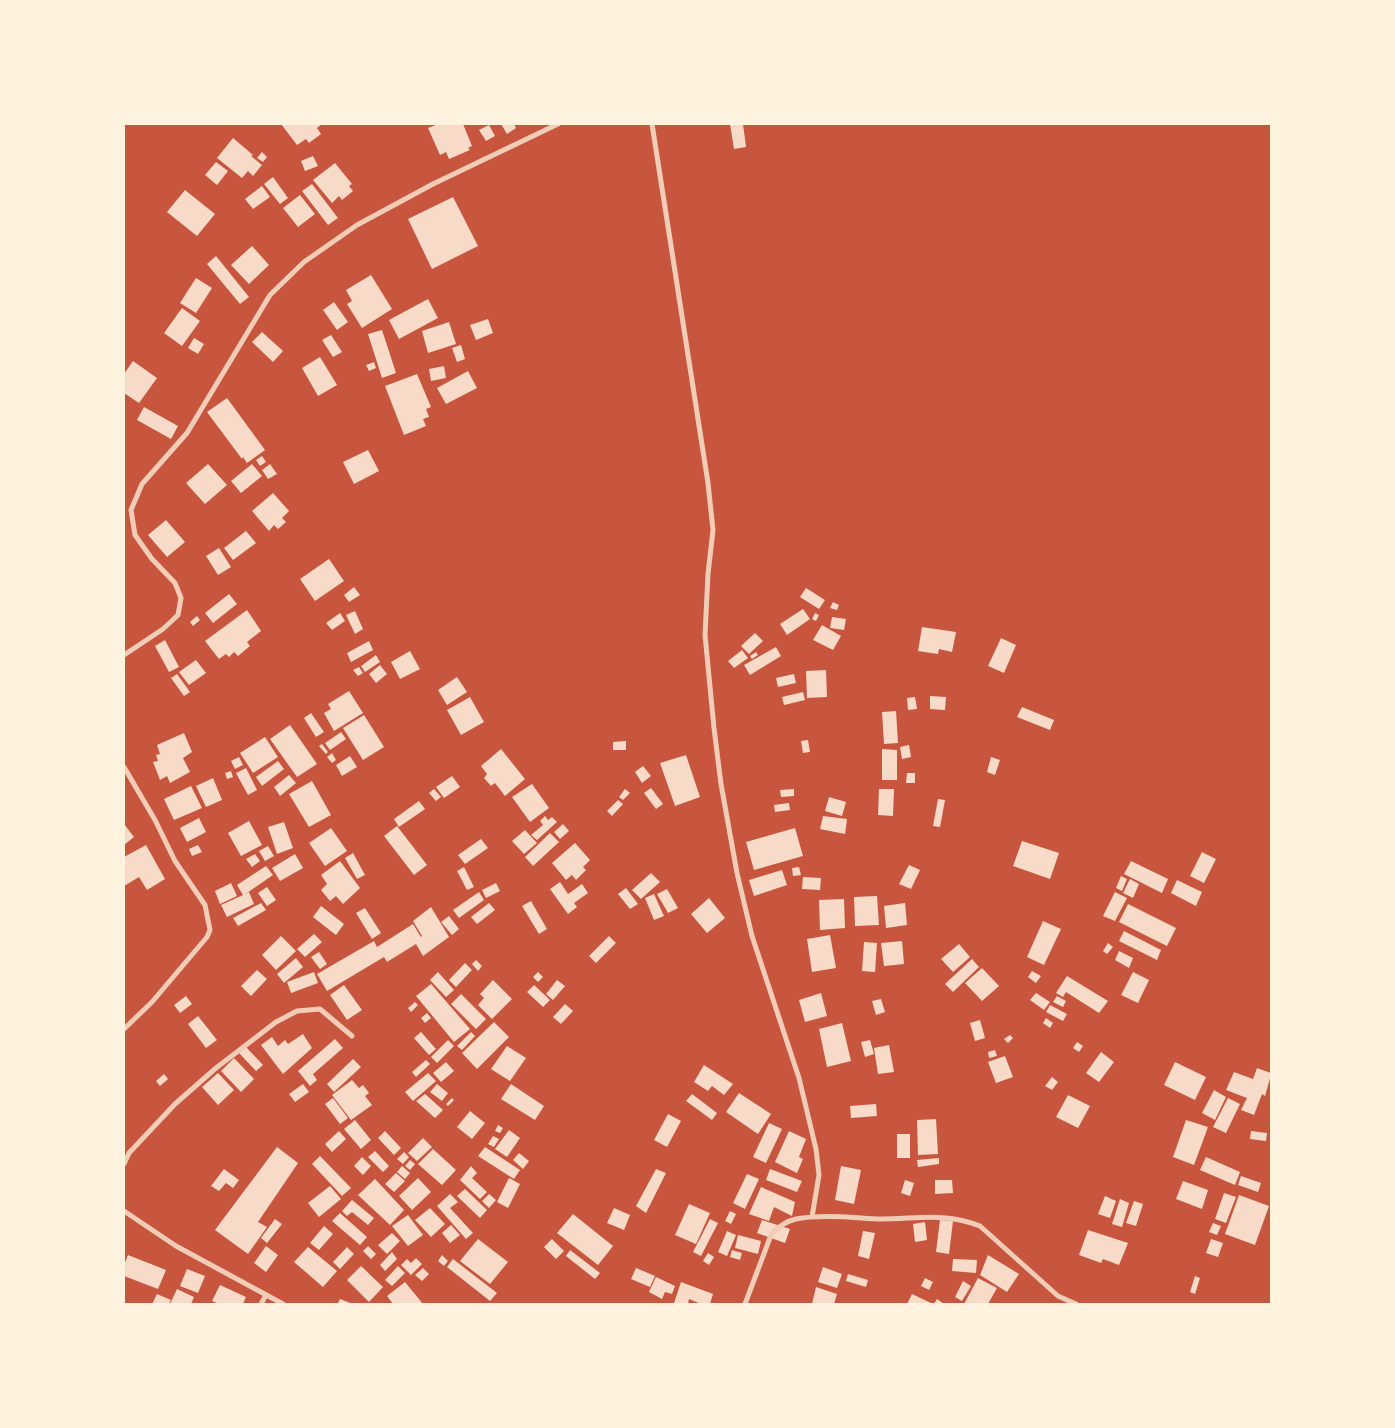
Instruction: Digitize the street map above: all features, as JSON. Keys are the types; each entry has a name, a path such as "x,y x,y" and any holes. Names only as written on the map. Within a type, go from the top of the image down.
{"street":[{"path":"124,655 163,629 178,614 181,598 175,583 152,559 135,535 131,510 142,484 187,433 270,295 304,262 357,225 433,184 558,124"},
{"path":"652,124 708,483 713,530 708,574 705,635 720,775 737,873 752,936 799,1078 816,1149 818,1175 812,1217"},
{"path":"124,767 175,861 205,905 210,930 152,1002 124,1029"},
{"path":"124,1164 128,1153 175,1104 216,1068 276,1022 297,1011 320,1009 352,1036"},
{"path":"124,1211 176,1246 282,1304"},
{"path":"745,1304 771,1235 779,1226 794,1219 812,1217 885,1219 946,1216 965,1220 980,1226 1058,1296 1076,1304"},
{"path":"261,1304 266,1295"}],"building":[{"path":"281,124 322,124 317,128 321,134 309,143 306,139 297,145"},
{"path":"438,124 463,124 472,146 468,148 470,150 449,159 446,152 440,155 428,128"},
{"path":"501,124 514,124 516,128 507,134"},
{"path":"730,124 743,124 746,147 734,149"},
{"path":"489,125 495,136 486,141 479,130"},
{"path":"233,138 262,165 253,176 248,171 242,178 217,158"},
{"path":"262,152 267,157 263,162 257,158"},
{"path":"313,156 318,166 305,171 301,161"},
{"path":"216,162 228,171 217,185 205,175"},
{"path":"335,163 352,184 349,186 353,191 342,200 339,196 332,203 313,180"},
{"path":"273,177 288,198 280,204 264,184"},
{"path":"312,184 338,218 328,225 302,191"},
{"path":"262,186 270,197 253,209 245,199"},
{"path":"185,190 215,214 197,236 167,212"},
{"path":"300,195 315,214 298,227 283,208"},
{"path":"453,197 478,246 432,269 408,219"},
{"path":"252,246 269,265 249,284 231,265"},
{"path":"216,256 249,297 240,304 207,264"},
{"path":"371,275 392,309 362,328 347,304 352,301 346,290"},
{"path":"196,278 212,288 196,313 180,303"},
{"path":"428,299 438,318 399,339 389,320"},
{"path":"334,302 348,322 337,330 323,310"},
{"path":"182,308 200,321 182,346 164,333"},
{"path":"488,319 493,333 476,340 470,325"},
{"path":"449,322 456,344 428,353 422,331"},
{"path":"382,330 396,373 382,378 368,334"},
{"path":"262,332 283,351 273,362 252,342"},
{"path":"331,335 342,352 333,357 322,340"},
{"path":"194,338 204,344 198,354 188,348"},
{"path":"461,345 465,359 457,362 452,348"},
{"path":"320,357 337,385 318,396 302,368"},
{"path":"133,361 157,378 139,403 124,393 124,374"},
{"path":"374,362 376,368 369,371 366,365"},
{"path":"444,366 446,378 431,381 429,369"},
{"path":"468,371 477,388 446,404 437,388"},
{"path":"417,374 431,407 426,409 429,417 423,419 426,426 404,435 385,386"},
{"path":"227,398 265,450 247,463 207,412"},
{"path":"144,407 178,426 171,439 137,420"},
{"path":"368,450 379,471 354,484 343,462"},
{"path":"262,456 266,462 260,466 256,460"},
{"path":"208,464 227,485 205,504 186,483"},
{"path":"252,464 262,476 241,493 231,481"},
{"path":"270,464 277,474 268,479 262,470"},
{"path":"273,493 289,511 282,518 286,522 278,529 274,525 269,531 252,511"},
{"path":"166,520 185,542 167,557 148,535"},
{"path":"246,531 256,543 233,560 224,548"},
{"path":"219,548 231,567 218,575 206,556"},
{"path":"329,559 344,581 315,601 300,579"},
{"path":"354,587 360,595 349,602 344,595"},
{"path":"806,588 825,600 819,609 800,597"},
{"path":"229,594 237,604 213,623 205,613"},
{"path":"833,602 839,605 837,610 830,608"},
{"path":"803,609 810,619 787,635 780,624"},
{"path":"247,610 261,631 247,642 250,646 238,656 234,652 229,657 226,654 219,659 205,641"},
{"path":"355,611 363,629 355,634 346,615"},
{"path":"340,613 345,621 332,630 326,623"},
{"path":"815,613 819,615 816,621 812,619"},
{"path":"197,616 200,620 193,626 190,622"},
{"path":"832,617 846,619 844,630 830,628"},
{"path":"822,625 841,636 833,650 813,640"},
{"path":"922,627 956,632 952,652 939,649 938,654 918,651"},
{"path":"755,633 763,641 749,654 741,646"},
{"path":"1001,638 1016,645 1004,673 988,666"},
{"path":"165,640 179,667 169,672 155,646"},
{"path":"369,641 373,650 351,662 347,653"},
{"path":"776,647 781,656 750,675 744,665"},
{"path":"742,650 748,658 734,668 728,661"},
{"path":"410,651 420,669 400,679 391,662"},
{"path":"756,652 758,655 752,659 750,656"},
{"path":"376,655 380,662 365,672 361,666"},
{"path":"196,660 206,673 189,685 179,672"},
{"path":"380,665 387,674 376,683 369,674"},
{"path":"359,667 363,673 358,676 353,670"},
{"path":"826,670 827,697 807,698 806,671"},
{"path":"177,674 190,692 184,696 171,678"},
{"path":"794,674 796,683 778,687 776,678"},
{"path":"457,677 467,692 447,705 438,690"},
{"path":"349,691 363,713 334,731 324,713 331,709 328,704"},
{"path":"803,692 805,700 784,705 782,697"},
{"path":"930,696 946,697 945,710 930,709"},
{"path":"470,697 484,722 461,735 447,710"},
{"path":"915,697 917,709 908,710 907,698"},
{"path":"1022,707 1054,720 1050,730 1017,717"},
{"path":"896,711 898,743 884,744 882,712"},
{"path":"311,713 324,732 316,737 304,718"},
{"path":"364,715 384,747 363,760 343,728"},
{"path":"290,725 317,764 297,777 270,739"},
{"path":"341,732 346,739 330,750 325,743"},
{"path":"184,733 192,752 183,758 190,772 170,783 167,776 160,780 153,762 158,761 156,755 160,754 157,745"},
{"path":"265,737 278,757 253,773 240,753"},
{"path":"808,740 810,752 803,753 801,741"},
{"path":"626,741 626,750 613,750 613,742"},
{"path":"322,744 328,752 326,754 319,746"},
{"path":"909,745 911,757 902,759 900,747"},
{"path":"501,749 525,779 505,796 495,783 491,786 484,778 487,774 481,766"},
{"path":"882,749 897,750 897,780 882,780"},
{"path":"332,753 336,760 332,763 327,757"},
{"path":"686,755 700,797 675,806 660,763"},
{"path":"350,756 357,767 342,776 336,765"},
{"path":"239,757 243,765 235,769 231,761"},
{"path":"991,757 1000,760 995,775 987,772"},
{"path":"278,761 284,769 262,786 256,777"},
{"path":"643,766 651,776 642,783 635,772"},
{"path":"246,768 257,790 248,795 236,773"},
{"path":"231,771 233,777 227,779 225,773"},
{"path":"907,773 915,773 915,783 906,783"},
{"path":"289,775 296,783 280,796 274,787"},
{"path":"452,776 460,787 444,798 436,787"},
{"path":"213,778 222,800 206,807 196,786"},
{"path":"312,781 331,815 309,827 289,794"},
{"path":"532,784 549,808 530,822 512,797"},
{"path":"191,786 202,808 174,820 164,799"},
{"path":"651,788 663,804 656,809 644,793"},
{"path":"434,789 441,797 436,801 429,793"},
{"path":"625,789 630,793 623,800 619,797"},
{"path":"794,789 794,796 781,797 780,790"},
{"path":"879,789 894,789 893,816 878,815"},
{"path":"829,797 846,802 842,816 825,811"},
{"path":"938,799 945,800 940,827 933,826"},
{"path":"618,800 623,804 612,816 607,811"},
{"path":"419,801 425,809 399,827 394,819"},
{"path":"789,803 790,810 775,812 774,805"},
{"path":"545,816 548,820 552,817 557,822 537,840 531,835 543,825 540,821"},
{"path":"823,816 847,819 845,834 820,829"},
{"path":"199,818 206,832 187,842 180,828"},
{"path":"249,821 262,845 241,856 228,833"},
{"path":"284,822 293,848 277,854 268,827"},
{"path":"124,824 134,837 124,845"},
{"path":"563,824 569,831 560,839 554,832"},
{"path":"397,826 427,865 414,875 384,836"},
{"path":"331,828 347,851 325,866 309,843"},
{"path":"795,828 803,856 754,870 746,842"},
{"path":"525,830 537,843 524,854 512,841"},
{"path":"550,833 559,842 533,866 525,857"},
{"path":"481,839 488,848 465,864 458,855"},
{"path":"1022,841 1059,853 1050,879 1013,866"},
{"path":"575,843 590,860 583,867 586,870 576,880 572,875 566,880 552,863"},
{"path":"146,845 165,879 147,890 139,877 124,886 124,857"},
{"path":"198,845 202,852 192,856 189,849"},
{"path":"268,846 274,856 265,861 259,851"},
{"path":"1202,852 1216,859 1204,883 1190,876"},
{"path":"353,853 365,875 357,879 345,858"},
{"path":"255,854 260,861 252,867 246,859"},
{"path":"295,854 303,868 280,881 272,868"},
{"path":"340,861 360,888 343,904 336,896 330,901 321,890 327,884 321,875"},
{"path":"1131,861 1168,879 1162,893 1124,874"},
{"path":"909,865 920,870 911,889 899,884"},
{"path":"266,866 273,875 244,895 249,892 254,904 227,917 221,905 243,895 237,885"},
{"path":"464,867 474,887 467,890 457,871"},
{"path":"799,867 801,875 793,876 792,868"},
{"path":"782,870 787,885 754,896 749,880"},
{"path":"651,873 660,882 641,899 632,890"},
{"path":"1121,876 1127,879 1122,891 1116,888"},
{"path":"803,877 821,878 820,890 802,889"},
{"path":"1130,879 1139,884 1133,898 1123,893"},
{"path":"1177,880 1202,892 1196,906 1171,893"},
{"path":"560,882 568,894 582,884 588,893 574,903 577,907 568,914 550,889"},
{"path":"231,883 237,896 220,904 215,891"},
{"path":"496,883 500,891 486,898 482,890"},
{"path":"267,887 276,900 267,906 258,893"},
{"path":"626,888 638,904 630,909 618,894"},
{"path":"667,889 678,908 668,913 657,894"},
{"path":"479,892 484,900 459,918 453,910"},
{"path":"1115,892 1127,898 1115,921 1103,916"},
{"path":"654,894 664,916 654,920 645,898"},
{"path":"877,896 879,925 855,926 854,897"},
{"path":"709,898 725,918 707,933 691,914"},
{"path":"844,899 845,928 820,930 819,900"},
{"path":"531,901 547,929 539,934 522,906"},
{"path":"261,903 266,910 238,926 233,918"},
{"path":"489,903 495,910 477,924 471,917"},
{"path":"905,903 907,925 886,928 884,906"},
{"path":"1128,904 1176,928 1167,946 1119,922"},
{"path":"321,906 344,924 336,935 313,917"},
{"path":"431,907 449,937 423,956 416,944 387,962 384,957 327,991 317,974 374,941 377,947 413,924 421,937 413,921"},
{"path":"365,908 381,933 372,939 356,913"},
{"path":"449,916 459,929 452,935 441,922"},
{"path":"1043,921 1061,929 1044,965 1027,957"},
{"path":"1124,931 1161,950 1157,960 1119,941"},
{"path":"314,934 322,942 305,957 297,949"},
{"path":"830,935 836,968 812,972 807,939"},
{"path":"281,936 296,951 276,970 262,955"},
{"path":"609,936 616,943 596,963 589,956"},
{"path":"902,941 904,964 884,966 881,943"},
{"path":"864,942 877,943 875,972 862,971"},
{"path":"1108,943 1113,947 1107,954 1103,951"},
{"path":"959,944 970,957 953,972 941,959"},
{"path":"1119,951 1133,958 1129,968 1115,960"},
{"path":"319,952 327,964 320,969 311,957"},
{"path":"296,958 303,967 284,983 277,974"},
{"path":"972,959 979,967 953,992 945,984"},
{"path":"476,960 482,966 478,971 472,964"},
{"path":"465,963 472,970 456,987 449,980"},
{"path":"982,968 999,986 982,1001 965,983"},
{"path":"257,970 267,979 251,996 241,986"},
{"path":"1032,971 1041,976 1036,983 1028,977"},
{"path":"314,972 318,983 291,993 287,982"},
{"path":"438,972 454,990 446,997 430,980"},
{"path":"538,972 543,977 538,982 533,977"},
{"path":"1133,972 1149,980 1138,1003 1121,995"},
{"path":"1067,976 1108,1001 1099,1013 1066,992 1063,997 1056,993"},
{"path":"493,980 512,999 492,1019 478,1005 484,998 480,994"},
{"path":"557,980 565,986 553,1000 546,994"},
{"path":"431,984 470,1029 454,1042 416,996"},
{"path":"344,985 362,1010 347,1020 330,995"},
{"path":"534,985 550,1000 543,1007 527,992"},
{"path":"821,993 827,1016 805,1022 799,1000"},
{"path":"1036,993 1050,1002 1044,1010 1030,1000"},
{"path":"461,994 486,1019 476,1029 451,1004"},
{"path":"186,996 192,1004 180,1013 174,1005"},
{"path":"1057,996 1066,1001 1063,1007 1053,1002"},
{"path":"881,999 885,1012 876,1015 872,1001"},
{"path":"415,1002 418,1005 411,1012 408,1008"},
{"path":"565,1004 573,1011 561,1024 553,1017"},
{"path":"1050,1005 1067,1014 1063,1021 1046,1012"},
{"path":"427,1013 431,1018 425,1023 421,1018"},
{"path":"198,1016 217,1040 206,1048 188,1024"},
{"path":"1046,1018 1053,1023 1050,1028 1043,1023"},
{"path":"980,1020 985,1038 975,1041 970,1023"},
{"path":"494,1022 509,1037 477,1069 462,1053"},
{"path":"842,1023 851,1061 827,1067 819,1029"},
{"path":"421,1032 436,1049 429,1055 414,1038"},
{"path":"471,1032 475,1036 462,1050 457,1046"},
{"path":"303,1034 312,1048 283,1074 261,1045 272,1037 278,1046 285,1040 288,1044"},
{"path":"1010,1035 1013,1038 1008,1043 1004,1039"},
{"path":"335,1039 343,1048 313,1074 317,1080 310,1086 298,1071"},
{"path":"448,1040 454,1046 437,1063 431,1057"},
{"path":"870,1040 874,1054 865,1057 861,1042"},
{"path":"1077,1042 1083,1046 1079,1052 1073,1048"},
{"path":"889,1045 894,1072 878,1074 874,1048"},
{"path":"507,1046 526,1058 510,1081 491,1069"},
{"path":"246,1047 263,1065 256,1071 239,1053"},
{"path":"995,1050 997,1056 989,1058 988,1052"},
{"path":"1101,1052 1114,1062 1099,1082 1086,1073"},
{"path":"1005,1056 1013,1077 996,1083 988,1062"},
{"path":"234,1058 254,1079 241,1092 221,1071"},
{"path":"353,1059 361,1067 334,1092 327,1084"},
{"path":"426,1060 430,1064 416,1077 412,1072"},
{"path":"446,1062 454,1071 441,1082 433,1073"},
{"path":"1175,1062 1206,1077 1195,1100 1164,1085"},
{"path":"704,1065 733,1084 724,1095 712,1086 708,1091 694,1082"},
{"path":"1257,1068 1271,1073 1271,1075 1265,1096 1262,1094 1254,1115 1241,1110 1247,1098 1226,1090 1234,1072 1253,1079"},
{"path":"218,1073 234,1090 218,1105 202,1087"},
{"path":"428,1073 436,1081 413,1101 405,1092"},
{"path":"164,1074 168,1079 160,1086 156,1081"},
{"path":"1052,1077 1058,1082 1052,1090 1045,1086"},
{"path":"352,1080 359,1088 363,1085 369,1093 365,1096 372,1105 351,1120 332,1095"},
{"path":"303,1084 309,1092 295,1102 289,1094"},
{"path":"437,1084 448,1093 442,1101 430,1092"},
{"path":"511,1084 544,1106 535,1120 501,1099"},
{"path":"1214,1090 1226,1097 1215,1120 1202,1113"},
{"path":"739,1093 771,1114 758,1134 726,1112"},
{"path":"425,1094 443,1110 435,1118 416,1101"},
{"path":"692,1094 717,1113 712,1120 686,1101"},
{"path":"1068,1095 1090,1106 1078,1128 1056,1117"},
{"path":"333,1098 348,1118 340,1124 325,1104"},
{"path":"452,1098 454,1100 448,1106 446,1104"},
{"path":"1228,1098 1240,1104 1226,1133 1213,1127"},
{"path":"876,1104 877,1116 851,1118 850,1106"},
{"path":"470,1111 485,1123 472,1139 457,1127"},
{"path":"668,1114 681,1121 667,1147 654,1140"},
{"path":"936,1119 938,1154 918,1155 917,1120"},
{"path":"355,1120 371,1140 361,1149 344,1129"},
{"path":"1186,1120 1208,1127 1194,1165 1173,1157"},
{"path":"769,1123 782,1129 766,1163 753,1157"},
{"path":"498,1125 503,1128 500,1133 495,1131"},
{"path":"509,1130 520,1138 507,1157 495,1149"},
{"path":"339,1131 346,1139 332,1152 325,1144"},
{"path":"385,1131 401,1148 394,1155 378,1138"},
{"path":"789,1131 806,1139 799,1157 803,1159 797,1173 775,1162"},
{"path":"1251,1131 1267,1133 1266,1141 1250,1139"},
{"path":"897,1134 910,1134 910,1158 897,1158"},
{"path":"493,1136 499,1139 494,1147 488,1144"},
{"path":"423,1138 432,1147 417,1161 408,1153"},
{"path":"277,1147 298,1163 258,1222 267,1227 248,1254 215,1230"},
{"path":"485,1147 520,1170 514,1179 478,1156"},
{"path":"433,1149 456,1170 442,1185 418,1164"},
{"path":"375,1151 389,1166 383,1172 368,1157"},
{"path":"404,1152 409,1157 403,1164 397,1159"},
{"path":"519,1153 529,1161 523,1169 513,1160"},
{"path":"320,1156 351,1188 342,1196 312,1164"},
{"path":"362,1157 371,1166 363,1175 354,1166"},
{"path":"1206,1157 1240,1172 1235,1185 1200,1170"},
{"path":"939,1158 939,1164 918,1167 917,1160"},
{"path":"410,1160 415,1164 410,1170 405,1166"},
{"path":"402,1166 410,1173 405,1179 397,1172"},
{"path":"471,1166 477,1173 472,1178 487,1192 480,1199 460,1180"},
{"path":"841,1166 861,1170 854,1204 835,1200"},
{"path":"224,1169 239,1180 233,1188 226,1183 219,1191 211,1186"},
{"path":"656,1169 666,1173 646,1213 636,1206"},
{"path":"770,1169 802,1181 797,1192 766,1180"},
{"path":"396,1173 405,1181 394,1192 385,1184"},
{"path":"747,1174 759,1179 745,1209 733,1203"},
{"path":"1241,1176 1261,1183 1258,1192 1238,1185"},
{"path":"418,1178 431,1192 412,1210 399,1196"},
{"path":"509,1178 520,1184 508,1208 497,1202"},
{"path":"375,1179 404,1210 390,1225 358,1195"},
{"path":"905,1180 914,1183 910,1196 901,1193"},
{"path":"935,1180 952,1180 953,1193 935,1194"},
{"path":"1183,1181 1208,1190 1202,1209 1176,1199"},
{"path":"330,1186 341,1199 319,1217 308,1203"},
{"path":"761,1187 795,1202 792,1216 774,1207 769,1221 749,1214"},
{"path":"465,1189 487,1210 480,1218 457,1196"},
{"path":"1224,1193 1236,1197 1226,1223 1215,1219"},
{"path":"450,1194 458,1202 450,1208 473,1233 466,1239 437,1206"},
{"path":"489,1194 496,1200 489,1208 482,1201"},
{"path":"1239,1195 1269,1206 1255,1245 1225,1234"},
{"path":"1105,1196 1116,1201 1110,1218 1098,1214"},
{"path":"1120,1199 1129,1203 1122,1227 1112,1224"},
{"path":"352,1200 374,1218 368,1225 352,1212 347,1216 342,1211"},
{"path":"1134,1201 1143,1204 1136,1226 1126,1223"},
{"path":"689,1204 710,1213 696,1244 675,1235"},
{"path":"430,1208 445,1224 431,1237 415,1220"},
{"path":"614,1208 630,1215 624,1230 607,1223"},
{"path":"730,1211 736,1214 731,1224 725,1221"},
{"path":"340,1213 367,1237 360,1245 332,1221"},
{"path":"573,1214 613,1246 598,1265 557,1233"},
{"path":"408,1215 423,1235 408,1246 392,1226"},
{"path":"275,1219 282,1224 267,1243 261,1238"},
{"path":"710,1219 718,1223 701,1256 693,1252"},
{"path":"762,1220 790,1229 785,1243 757,1233"},
{"path":"940,1220 953,1221 949,1254 936,1252"},
{"path":"925,1222 927,1240 915,1242 913,1224"},
{"path":"1213,1223 1221,1226 1217,1235 1209,1232"},
{"path":"451,1225 460,1235 450,1243 442,1233"},
{"path":"324,1226 333,1234 319,1250 310,1243"},
{"path":"1088,1230 1128,1243 1119,1265 1103,1259 1101,1263 1079,1255"},
{"path":"727,1231 736,1235 727,1256 718,1252"},
{"path":"863,1231 875,1233 869,1259 858,1256"},
{"path":"392,1233 400,1241 387,1254 378,1245"},
{"path":"738,1235 761,1241 758,1254 735,1248"},
{"path":"478,1239 508,1262 490,1284 460,1261"},
{"path":"552,1239 564,1251 556,1259 544,1247"},
{"path":"1211,1239 1223,1243 1218,1257 1206,1253"},
{"path":"266,1246 278,1255 266,1272 254,1263"},
{"path":"368,1246 376,1254 371,1259 363,1251"},
{"path":"308,1247 337,1271 323,1287 294,1262"},
{"path":"347,1247 354,1254 340,1269 333,1262"},
{"path":"570,1250 600,1273 595,1279 566,1256"},
{"path":"732,1250 742,1253 740,1260 730,1257"},
{"path":"392,1252 397,1259 385,1271 380,1265"},
{"path":"708,1253 714,1257 709,1265 703,1261"},
{"path":"128,1255 166,1270 158,1289 124,1276 124,1265"},
{"path":"442,1255 448,1261 444,1266 438,1261"},
{"path":"988,1255 1019,1274 1007,1292 980,1275"},
{"path":"416,1258 422,1264 411,1275 401,1265 407,1259 411,1263"},
{"path":"453,1259 497,1293 490,1301 447,1267"},
{"path":"953,1259 977,1260 976,1273 952,1271"},
{"path":"361,1266 383,1287 369,1302 347,1280"},
{"path":"398,1266 405,1273 392,1286 385,1280"},
{"path":"823,1267 842,1274 837,1288 818,1282"},
{"path":"423,1268 429,1274 422,1281 415,1275"},
{"path":"636,1268 655,1276 650,1287 631,1279"},
{"path":"187,1269 205,1276 198,1293 180,1286"},
{"path":"848,1274 868,1280 866,1287 846,1281"},
{"path":"1195,1276 1200,1278 1195,1294 1190,1292"},
{"path":"656,1277 675,1286 672,1294 665,1292 662,1299 649,1292"},
{"path":"925,1278 933,1282 929,1290 921,1286"},
{"path":"978,1278 997,1288 988,1304 964,1304"},
{"path":"963,1281 971,1286 962,1301 955,1297"},
{"path":"405,1282 423,1304 393,1304 387,1296"},
{"path":"681,1282 713,1294 710,1304 701,1304 689,1299 688,1304 674,1303"},
{"path":"220,1285 246,1297 243,1304 219,1304 212,1301"},
{"path":"816,1287 837,1294 834,1304 812,1304"},
{"path":"177,1289 194,1297 191,1304 170,1304"},
{"path":"157,1294 171,1300 169,1304 152,1304"},
{"path":"912,1294 931,1303 907,1304"},
{"path":"340,1299 353,1304 338,1303"},
{"path":"937,1299 944,1304 934,1304"}]}
